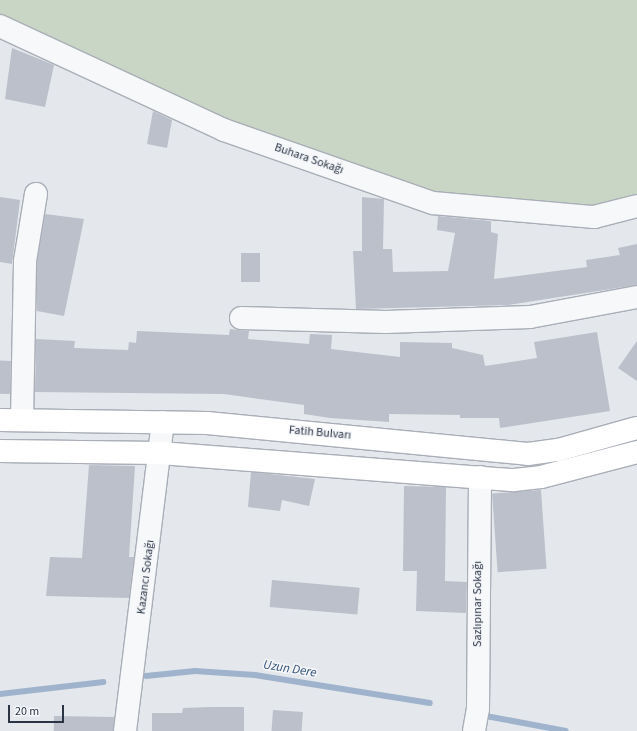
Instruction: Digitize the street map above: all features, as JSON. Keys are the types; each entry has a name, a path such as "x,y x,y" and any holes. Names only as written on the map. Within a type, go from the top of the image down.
{"main road":[{"name":"Fatih Bulvarı","path":"0,420 207,422 528,454 637,428"},
{"path":"0,451 160,453 514,480 541,476 637,452"}],"street":[{"name":"Buhara Sokağı","path":"0,26 224,130 433,203 594,217 637,206"},
{"path":"22,420 25,260 36,194"},
{"path":"241,318 386,322 530,317 637,297"},
{"name":"Kazancı Sokağı","path":"125,731 163,422"},
{"name":"Sazlıpınar Sokağı","path":"474,731 478,708 480,477"}],"green space":[{"path":"0,0 637,0 637,204 602,226 435,213 0,29"}],"building":[{"path":"12,48 54,65 45,107 5,99"},
{"path":"153,111 172,120 167,148 147,144"},
{"path":"0,197 20,200 12,264 0,262"},
{"path":"362,197 384,199 383,249 392,249 393,272 448,271 455,233 437,230 438,216 491,221 491,232 498,234 494,279 587,267 586,260 620,255 618,248 637,244 637,285 508,305 356,309 353,251 362,251"},
{"path":"45,214 84,219 64,316 37,311 37,262"},
{"path":"241,253 260,253 260,282 241,282"},
{"path":"230,329 249,331 248,339 309,344 310,334 332,335 331,349 400,357 400,342 452,343 452,348 483,355 485,366 537,358 534,342 597,332 610,411 500,428 499,418 460,418 460,415 389,414 389,422 330,418 304,414 304,405 224,394 35,392 36,339 75,341 74,348 128,350 129,342 136,343 137,331 229,335"},
{"path":"637,341 637,381 618,368"},
{"path":"0,361 11,361 10,394 0,394"},
{"path":"89,465 135,466 129,557 134,557 129,598 46,596 50,557 82,558"},
{"path":"251,472 315,479 309,506 282,500 280,511 248,507"},
{"path":"404,486 446,487 445,581 467,582 466,613 416,611 417,571 403,571"},
{"path":"541,490 547,569 498,572 492,493"},
{"path":"272,580 360,588 357,615 270,607"},
{"path":"244,707 244,731 152,731 152,713 182,713 183,708"},
{"path":"273,710 303,712 302,731 272,731"},
{"path":"54,716 114,717 114,731 54,731"}],"waterway":[{"name":"Uzun Dere","path":"146,676 195,671 255,675 430,703"},
{"name":"Uzun Dere","path":"0,694 103,682"},
{"name":"Uzun Dere","path":"486,716 566,731"}]}
